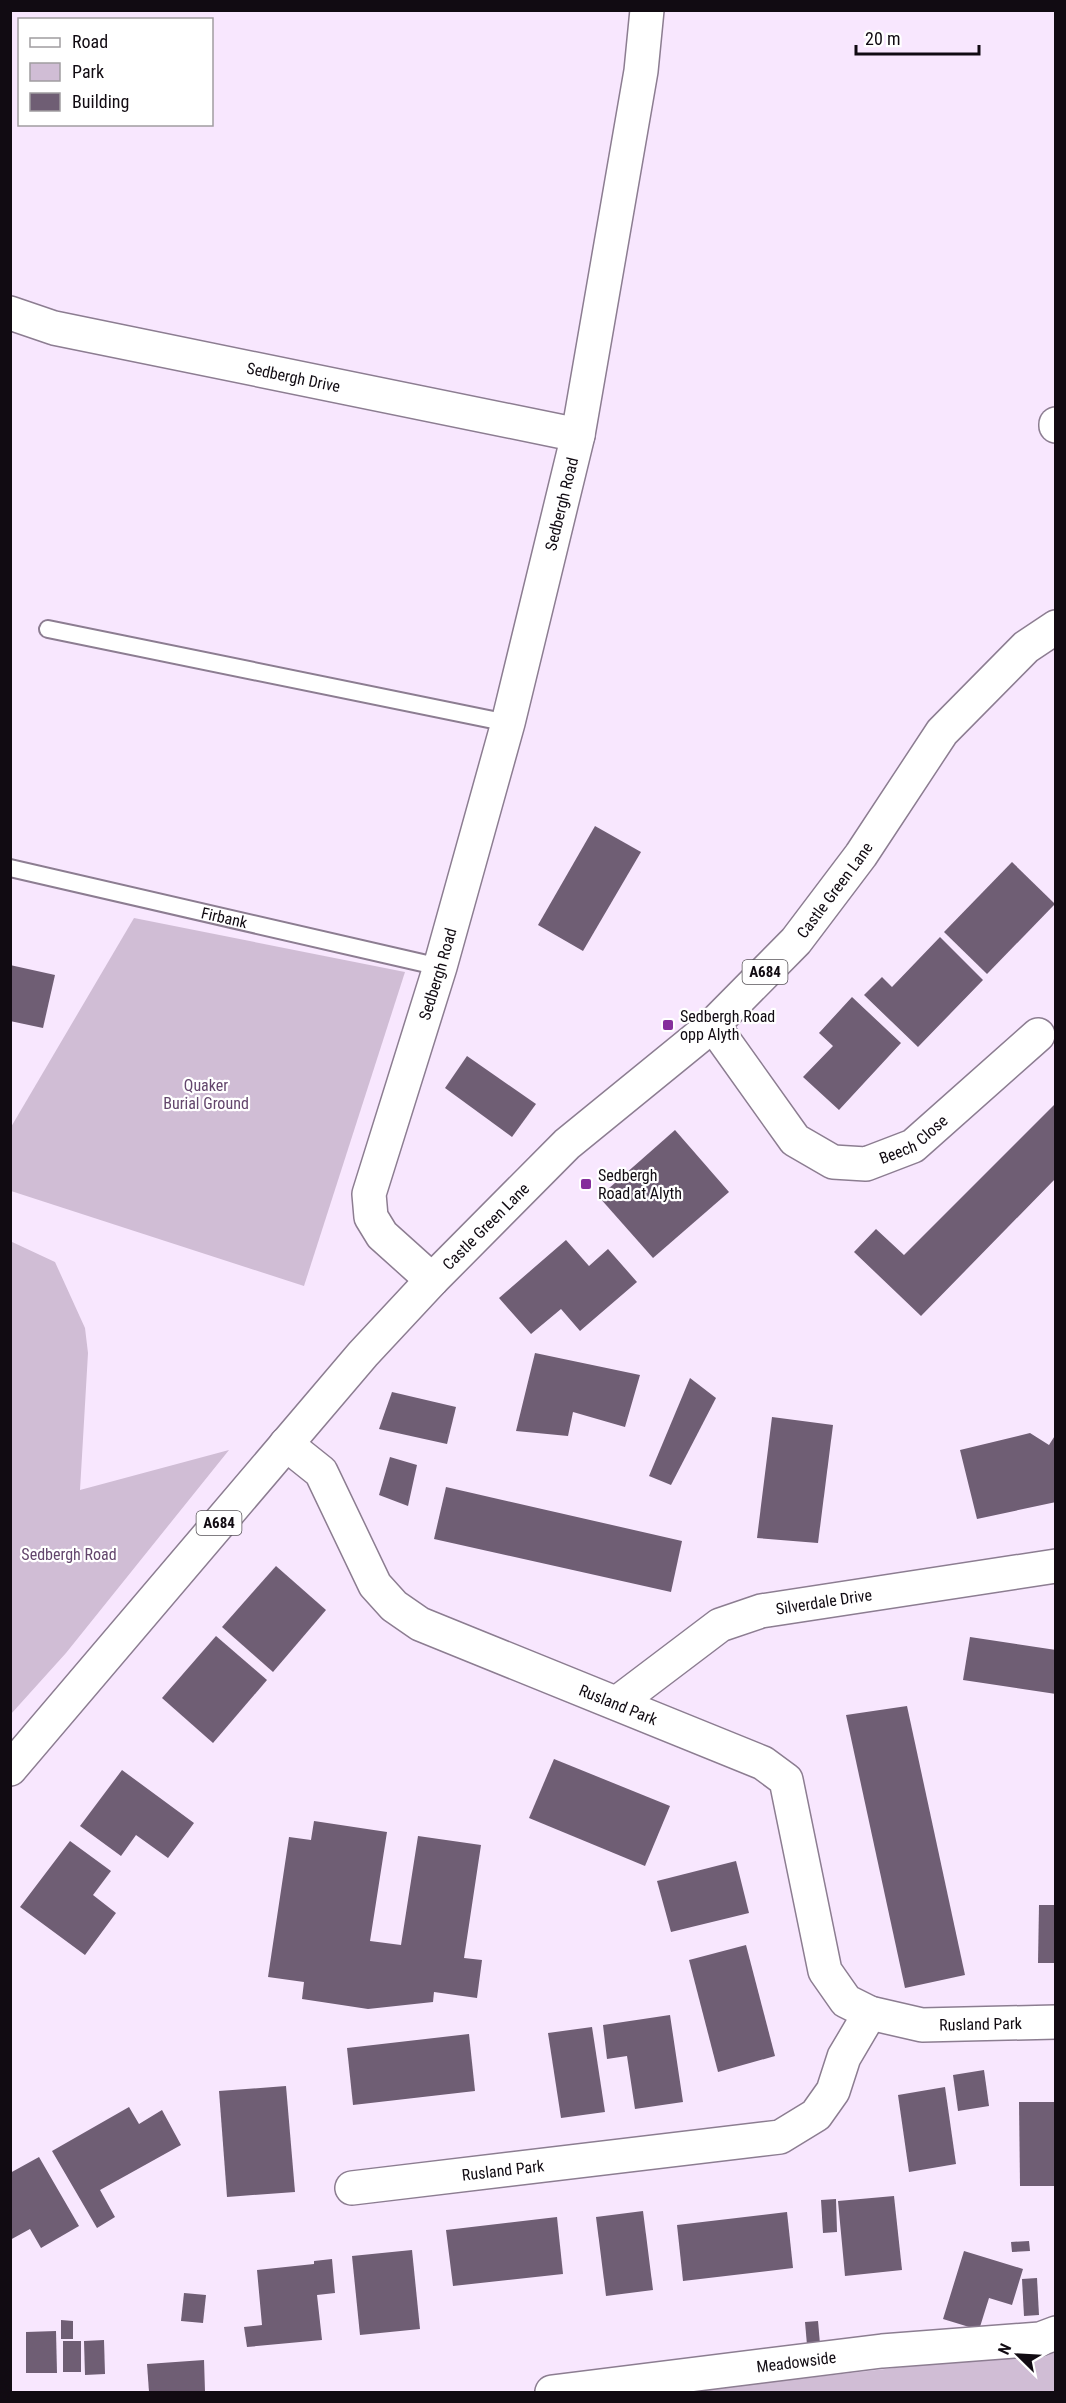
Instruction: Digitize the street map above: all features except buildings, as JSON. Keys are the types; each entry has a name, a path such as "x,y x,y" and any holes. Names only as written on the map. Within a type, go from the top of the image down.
{"main road":[{"name":"Sedbergh Road","path":"432,1280 382,1234 371,1217 369,1194 440,968 508,723 578,435 641,71 647,10"},
{"name":"Sedbergh Drive","path":"10,313 54,328 578,435"},
{"name":"Castle Green Lane","path":"432,1280 567,1144 713,1025 796,941 861,855 942,732 1026,647 1056,627"},
{"name":"Beech Close","path":"713,1025 795,1140 833,1162 866,1164 913,1146 1038,1035"},
{"name":"A684","path":"10,1769 363,1354 432,1280"},
{"name":"Rusland Park","path":"286,1444 321,1472 375,1585 394,1606 420,1624 763,1763 786,1780 825,1971 846,2001 870,2013 922,2025 1056,2022"},
{"name":"Silverdale Drive","path":"617,1703 720,1625 761,1611 1056,1566"},
{"name":"Rusland Park","path":"352,2188 780,2137 816,2115 833,2091 844,2057 870,2013"},
{"name":"Meadowside","path":"552,2392 882,2351 1048,2336"}],"lane":[{"path":"48,629 508,723"},
{"name":"Firbank","path":"10,868 440,968"}],"green space":[{"name":"Quaker Burial Ground","path":"134,918 405,972 304,1286 11,1191 11,1127"},
{"path":"10,1241 55,1262 85,1328 88,1353 80,1490 229,1450 66,1653 11,1714"},
{"path":"1055,2351 1055,2392 682,2392"}],"place":[{"name":"Sedbergh Road opp Alyth","path":"668,1025"},
{"name":"Sedbergh Road at Alyth","path":"586,1184"}]}
